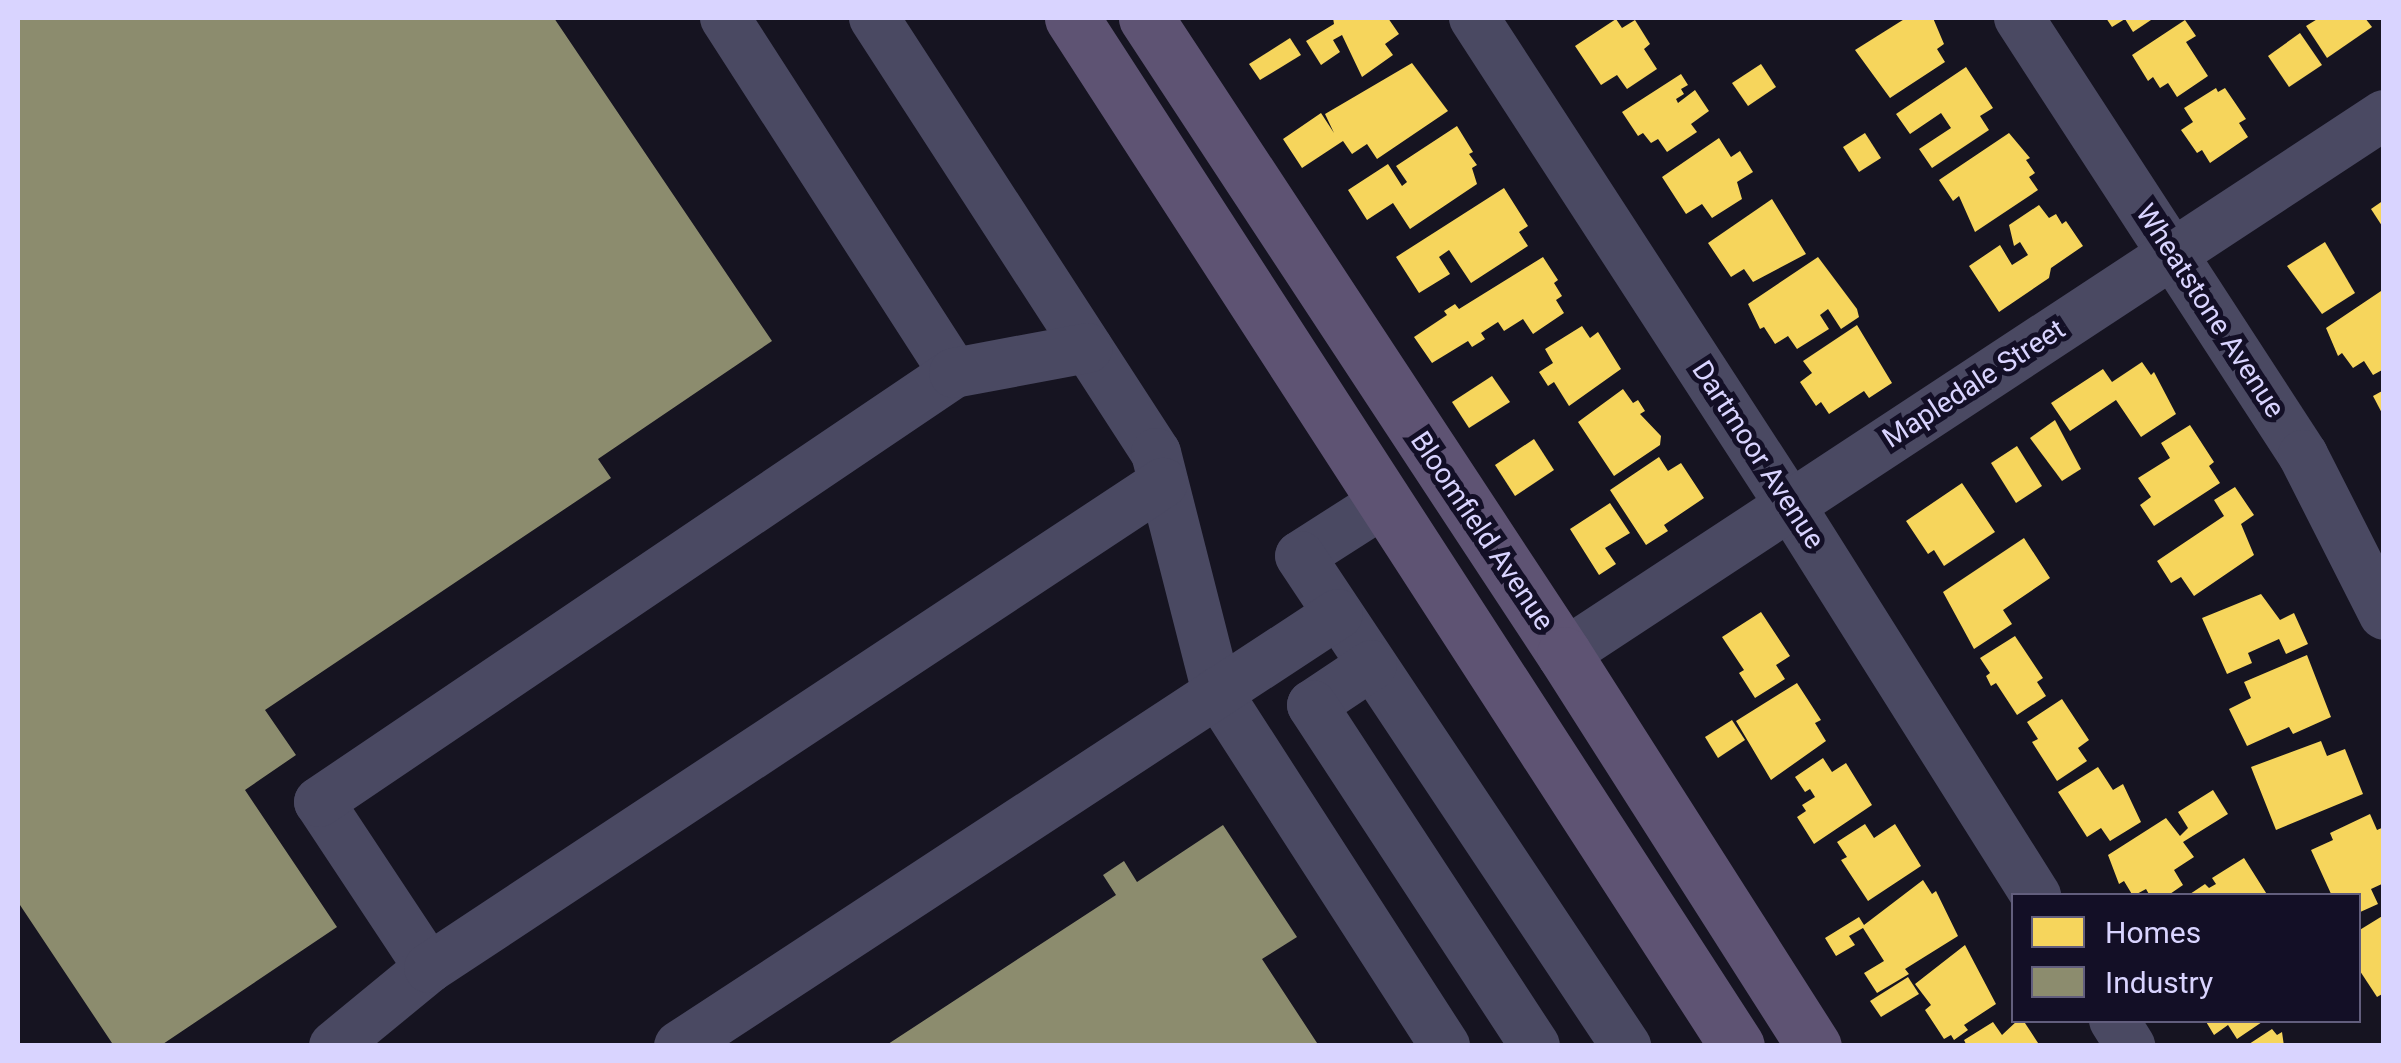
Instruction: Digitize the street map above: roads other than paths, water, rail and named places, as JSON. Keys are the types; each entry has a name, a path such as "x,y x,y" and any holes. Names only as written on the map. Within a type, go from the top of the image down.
{"main road":[{"path":"1072,18 1737,1046"},
{"name":"Bloomfield Avenue","path":"1146,18 1564,654 1814,1046"},
{"path":"1383,503 1402,476 1414,430"},
{"path":"1383,503 1418,500 1464,506"},
{"path":"1476,638 1517,654 1564,654 1544,690 1533,726"}],"street":[{"path":"724,18 954,373"},
{"path":"874,18 1156,453 1217,692 1445,1046"},
{"name":"Dartmoor Avenue","path":"1474,18 1790,505 2034,893"},
{"name":"Wheatstone Avenue","path":"2019,18 2303,455 2384,615"},
{"name":"Mapledale Street","path":"1564,654 2384,115"},
{"path":"430,968 320,802 954,373 1088,348"},
{"path":"334,1046 430,968 1163,483"},
{"path":"1383,503 1300,556 1626,1046"},
{"path":"679,1046 1338,614"},
{"path":"1372,665 1312,705 1535,1046"},
{"path":"2116,1023 2130,1046"}]}
